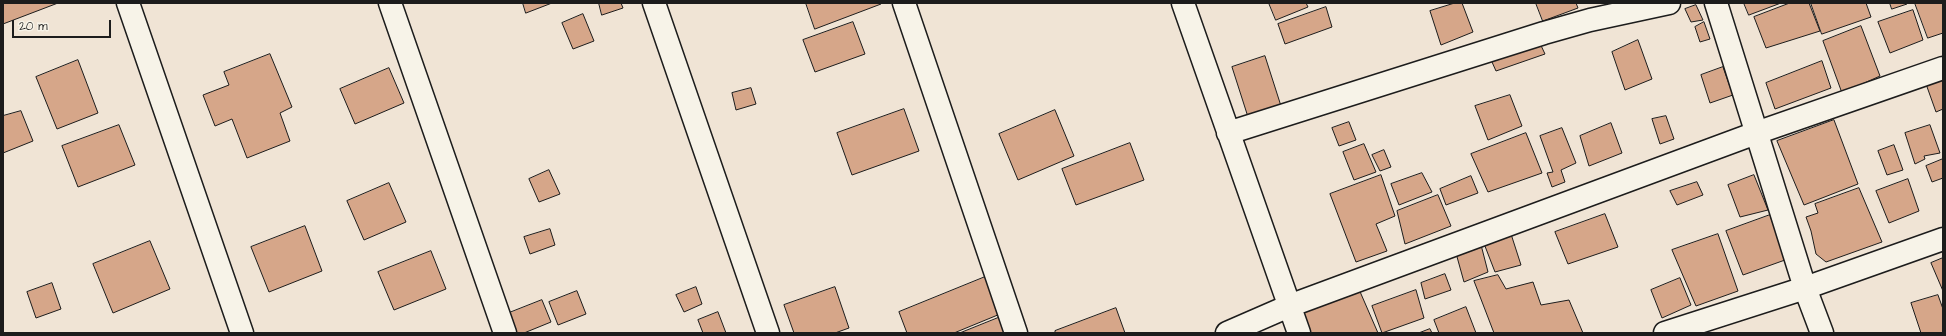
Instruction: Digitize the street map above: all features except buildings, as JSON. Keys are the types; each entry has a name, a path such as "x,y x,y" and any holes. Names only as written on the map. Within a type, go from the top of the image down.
{"street":[{"path":"128,3 242,333"},
{"path":"390,3 505,333"},
{"path":"654,3 768,333"},
{"path":"904,3 1016,333"},
{"path":"1183,3 1299,333"},
{"path":"1228,133 1544,33 1590,20 1669,3"},
{"path":"1716,3 1805,288 1822,333"},
{"path":"1227,333 1289,306 1756,133 1943,68"},
{"path":"1665,333 1805,288 1943,239"}]}
